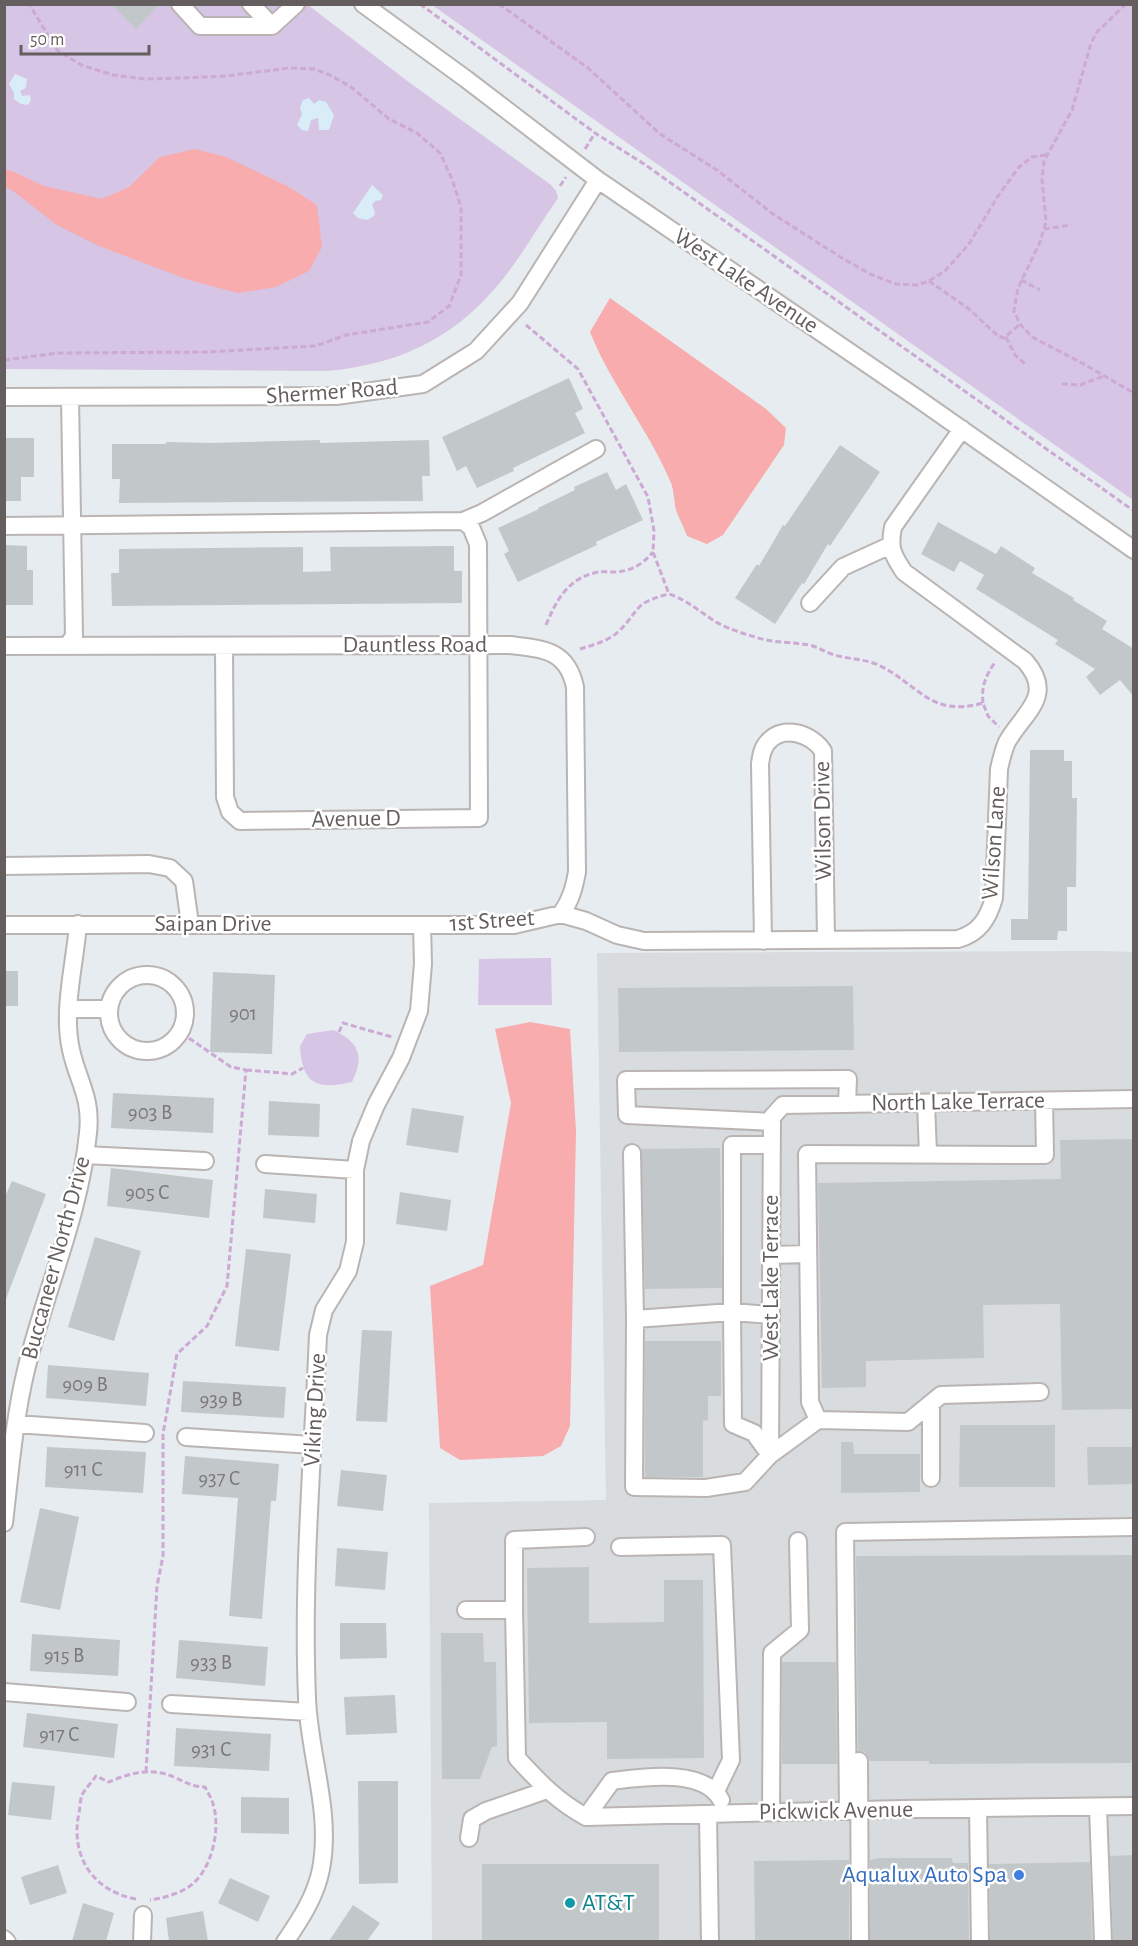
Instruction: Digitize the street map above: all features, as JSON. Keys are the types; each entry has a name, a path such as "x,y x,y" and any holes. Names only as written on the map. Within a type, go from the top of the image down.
{"street":[{"path":"180,4 200,26 272,26 296,4"},
{"path":"251,4 272,26"},
{"name":"West Lake Avenue","path":"363,4 598,180 962,429 1134,550"},
{"name":"Shermer Road","path":"4,397 336,396 423,384 476,351 520,303 598,180"},
{"path":"67,646 74,636 70,398"},
{"path":"810,603 843,567 891,545 893,527 962,429"},
{"path":"4,526 463,521 482,513 596,449"},
{"path":"463,521 471,527 478,544 478,645"},
{"name":"Wilson Lane","path":"561,914 586,921 617,935 644,941 958,939 971,935 982,926 990,912 994,898 999,769 1002,754 1008,741 1033,707 1036,696 1034,672 1024,661 904,572 892,554 891,545"},
{"name":"Avenue D","path":"224,647 225,797 230,812 240,821 479,818 478,645"},
{"name":"Dauntless Road","path":"4,646 510,645 545,650 555,654 564,662 573,679 577,805 577,872 569,904 561,914"},
{"name":"Wilson Drive","path":"763,941 760,765 762,751 769,741 786,733 806,736 823,751 826,940"},
{"path":"4,866 149,864 170,868 184,881 190,924"},
{"name":"1st Street","path":"422,925 514,925 561,914"},
{"name":"Buccaneer North Drive","path":"4,1523 7,1480 26,1369 76,1199 88,1131 88,1101 71,1050 68,1009 78,924"},
{"name":"Saipan Drive","path":"4,925 422,925"},
{"name":"Viking Drive","path":"285,1941 305,1912 321,1871 324,1844 325,1823 308,1712 306,1634 318,1335 324,1310 348,1271 355,1242 355,1170 361,1142 376,1105 401,1058 419,1011 423,964 422,925"},
{"path":"148,974 162,978 174,986 183,999 185,1013 180,1032 174,1041 161,1049 146,1052 131,1048 118,1039 111,1026 108,1009 112,996 121,984 134,977 148,974"},
{"path":"68,1009 108,1009"},
{"path":"772,1122 627,1115 626,1080 848,1079 847,1104"},
{"name":"North Lake Terrace","path":"772,1122 772,1117 783,1105 1134,1099"},
{"path":"819,1420 810,1402 807,1154 1044,1155 1044,1101"},
{"path":"926,1103 928,1154"},
{"name":"West Lake Terrace","path":"770,1455 772,1122"},
{"path":"770,1455 754,1433 733,1424 732,1145 772,1145"},
{"path":"632,1153 634,1487 706,1488 745,1482 770,1455 819,1420 908,1422 941,1395 1040,1392"},
{"path":"85,1155 205,1161"},
{"path":"265,1164 355,1170"},
{"path":"771,1255 808,1254"},
{"path":"634,1319 732,1312 771,1315"},
{"path":"931,1404 931,1478"},
{"path":"16,1424 145,1433"},
{"path":"186,1437 313,1445"},
{"path":"860,1941 845,1532 1134,1527"},
{"path":"586,1538 514,1540 517,1758 547,1790 564,1804 586,1817 612,1780 650,1776 696,1780 716,1791 729,1814"},
{"path":"771,1812 772,1653 800,1630 798,1540"},
{"path":"620,1547 722,1545 731,1760 716,1791"},
{"path":"466,1610 514,1610"},
{"path":"4,1692 127,1702"},
{"path":"171,1704 308,1712"},
{"path":"854,1810 859,1761"},
{"path":"469,1838 472,1819 486,1811 547,1790"},
{"name":"Pickwick Avenue","path":"586,1817 1134,1806"},
{"path":"1098,1807 1103,1941"},
{"path":"978,1808 980,1941"},
{"path":"708,1814 710,1941"},
{"path":"142,1941 144,1908"}],"path":[{"path":"4,360 59,352 208,352 316,346 346,336 428,322 449,306 461,275 461,207 440,153 417,133 389,119 351,87 314,69 289,68 226,76 182,78 145,79 113,75 81,65 57,50 28,4"},
{"path":"420,4 595,133 644,164 1134,511"},
{"path":"499,4 588,69 660,134 717,170 773,214 870,274 896,284 917,285 945,271 961,255 1019,167 1032,157 1046,155"},
{"path":"1126,4 1097,32 1091,43 1072,110 1046,155 1042,179 1046,213 1044,229 1021,280 1014,311 1025,331 1040,342 1134,393"},
{"path":"1044,229 1071,225"},
{"path":"929,280 969,309 998,336 1006,337"},
{"path":"1021,280 1040,290"},
{"path":"1006,337 1020,324"},
{"path":"526,325 578,369 648,497 654,531 653,552 669,594"},
{"path":"1006,337 1015,355 1025,364"},
{"path":"1062,384 1080,384 1105,376"},
{"path":"546,625 556,601 573,582 595,572 625,572 644,563 653,552"},
{"path":"580,649 597,644 616,634 640,604 651,598 669,594 701,610 717,622 758,638 813,646 834,655 875,664 899,677 917,692 937,704 952,708 983,703"},
{"path":"996,725 988,716 983,703 982,690 986,675 997,661"},
{"path":"339,1032 343,1023 407,1043"},
{"path":"180,1032 231,1067 292,1074 303,1068"},
{"path":"146,1772 157,1586 163,1556 163,1434 177,1354 207,1326 227,1286 246,1070"},
{"path":"146,1772 172,1776 190,1786 205,1787 213,1804 217,1830 207,1865 190,1886 144,1908 114,1893 95,1879 80,1857 76,1828 82,1795 96,1776 109,1782 129,1774 146,1772"}],"shaded area":[{"path":"5,5 308,5 406,80 551,185 558,198 509,271 472,312 430,342 382,361 327,371 5,369"},
{"path":"432,5 1133,5 1133,500"},
{"path":"195,149 226,157 289,187 317,205 322,247 309,271 276,287 238,293 189,280 99,246 57,225 5,187 5,169 44,186 102,199 129,187 160,157"},
{"path":"610,298 766,409 786,428 784,445 723,535 707,544 687,536 676,510 671,483 662,463 608,370 590,332"},
{"path":"1133,952 1133,1941 432,1941 429,1503 606,1500 597,953"},
{"path":"551,958 552,1005 478,1005 479,959"},
{"path":"530,1022 570,1029 576,1131 570,1426 561,1446 543,1456 460,1460 440,1448 430,1286 483,1265 511,1103 495,1029"},
{"path":"334,1030 354,1045 359,1058 356,1073 352,1082 330,1085 314,1082 304,1069 300,1046 307,1034"}],"sand":[{"path":"15,74 27,79 26,88 20,91 22,96 30,95 31,100 28,105 21,104 14,99 14,93 9,84"},
{"path":"309,98 314,104 319,100 326,102 334,115 329,130 319,130 318,118 311,120 308,131 302,130 297,125 302,114 300,108 303,100"},
{"path":"372,185 383,195 381,200 375,201 372,205 374,216 367,220 358,218 353,213"}],"building":[{"path":"111,4 160,4 136,29"},
{"path":"569,378 583,409 575,413 585,433 477,488 466,466 457,471 442,437"},
{"path":"4,438 34,438 34,477 21,477 21,501 4,501"},
{"path":"320,440 320,443 429,440 430,476 422,476 423,501 119,503 120,479 112,479 112,444"},
{"path":"840,445 880,472 830,546 828,544 804,584 802,583 775,624 735,598"},
{"path":"607,472 616,490 626,484 643,520 596,542 597,545 518,582 504,554 509,551 498,528 539,509 575,490 574,487"},
{"path":"938,522 996,554 1001,546 1035,568 1032,573 1107,621 1102,629 1134,649 1134,697 1120,680 1100,695 1086,677 1095,669 1055,644 1058,640 976,589 984,575 960,561 954,572 921,554"},
{"path":"4,545 27,546 27,570 33,570 33,605 4,605"},
{"path":"454,546 454,571 462,571 462,603 112,606 111,573 119,573 119,549 303,547 303,572 331,571 330,547"},
{"path":"1030,750 1064,750 1064,761 1072,761 1072,798 1077,798 1076,887 1067,887 1067,931 1058,931 1057,940 1011,940 1011,919 1028,919"},
{"path":"4,971 18,971 18,1006 4,1006"},
{"path":"213,972 275,975 272,1054 210,1052"},
{"path":"853,986 854,1050 619,1052 618,988"},
{"path":"113,1093 214,1098 213,1133 111,1128"},
{"path":"269,1101 320,1104 319,1137 268,1135"},
{"path":"412,1108 464,1116 458,1153 406,1145"},
{"path":"1134,1139 1134,1409 1062,1410 1060,1304 983,1305 984,1358 866,1361 866,1387 822,1388 818,1183 1061,1179 1060,1140"},
{"path":"720,1148 722,1288 645,1289 641,1149"},
{"path":"111,1168 213,1180 209,1218 107,1206"},
{"path":"12,1181 46,1194 6,1299 4,1199"},
{"path":"265,1189 317,1194 315,1223 263,1218"},
{"path":"400,1192 451,1200 447,1231 396,1224"},
{"path":"95,1237 141,1251 114,1341 68,1327"},
{"path":"246,1249 291,1254 279,1351 235,1346"},
{"path":"362,1330 392,1331 387,1422 356,1421"},
{"path":"645,1341 721,1341 721,1396 708,1396 708,1420 703,1421 703,1477 645,1477"},
{"path":"48,1365 149,1373 146,1406 46,1398"},
{"path":"183,1381 286,1387 284,1418 181,1412"},
{"path":"960,1425 1055,1425 1055,1487 959,1487"},
{"path":"841,1442 853,1442 854,1454 920,1454 920,1492 841,1493"},
{"path":"47,1447 146,1452 143,1493 45,1487"},
{"path":"1087,1447 1134,1447 1134,1484 1088,1485"},
{"path":"185,1456 279,1464 276,1501 271,1501 262,1619 229,1616 238,1498 182,1494"},
{"path":"341,1470 387,1475 383,1511 337,1506"},
{"path":"40,1508 79,1517 60,1610 20,1602"},
{"path":"337,1548 388,1552 385,1590 335,1586"},
{"path":"1134,1555 1134,1759 1131,1759 1131,1763 929,1764 929,1761 870,1761 865,1752 858,1751 856,1556"},
{"path":"589,1567 589,1623 664,1622 664,1580 703,1580 704,1758 607,1759 607,1722 529,1723 527,1568"},
{"path":"340,1623 386,1623 387,1658 340,1659"},
{"path":"441,1633 483,1633 484,1662 496,1662 497,1746 492,1747 480,1779 442,1779"},
{"path":"32,1634 120,1640 118,1676 30,1671"},
{"path":"179,1640 268,1647 265,1686 176,1678"},
{"path":"782,1662 836,1662 837,1764 782,1764"},
{"path":"395,1695 397,1733 346,1735 344,1697"},
{"path":"27,1713 118,1724 114,1758 23,1747"},
{"path":"176,1728 271,1734 269,1771 174,1766"},
{"path":"358,1781 398,1781 398,1883 359,1884"},
{"path":"12,1782 55,1786 51,1820 8,1815"},
{"path":"241,1797 289,1798 289,1834 241,1833"},
{"path":"1134,1855 1134,1941 1113,1941 1110,1856"},
{"path":"878,1858 952,1858 953,1863 968,1863 969,1941 870,1941 870,1860"},
{"path":"849,1860 849,1941 755,1941 754,1861"},
{"path":"1090,1862 1092,1941 990,1941 989,1864"},
{"name":"AT&T","path":"482,1864 659,1864 659,1941 482,1941"},
{"path":"58,1865 67,1893 30,1905 21,1877"},
{"path":"230,1878 270,1896 258,1922 218,1903"},
{"path":"83,1903 114,1913 106,1941 72,1941"},
{"path":"353,1905 380,1923 367,1941 329,1941"},
{"path":"203,1911 208,1941 169,1941 166,1918"}],"place":[{"name":"Aqualux Auto Spa","path":"1019,1875"},
{"name":"AT&T","path":"570,1903"}]}
